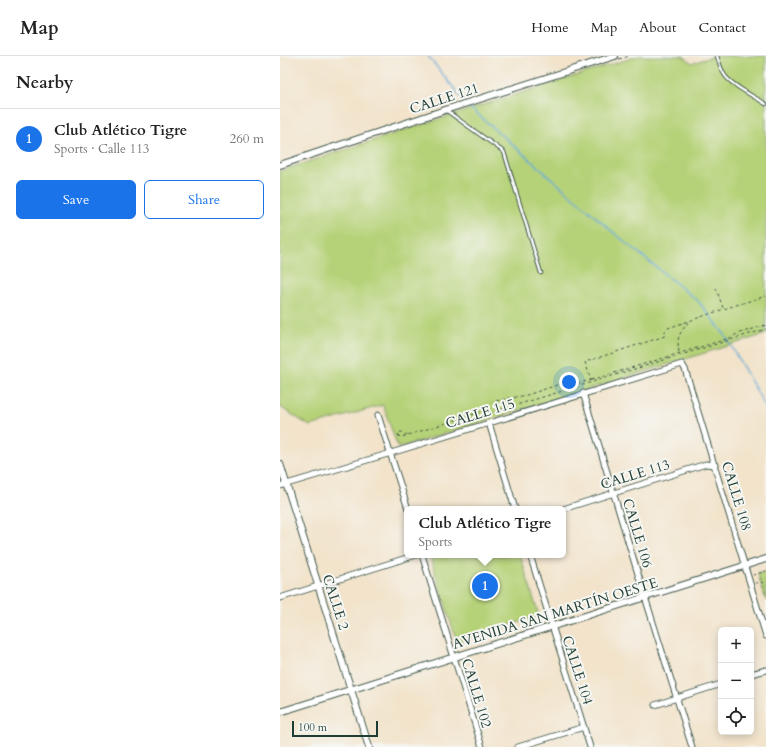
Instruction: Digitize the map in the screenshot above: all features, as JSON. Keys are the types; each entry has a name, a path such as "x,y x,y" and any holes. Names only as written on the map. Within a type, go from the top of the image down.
{"street":[{"name":"CALLE 121","path":"280,164 615,56"},
{"name":"CALLE 115","path":"283,485 682,364"},
{"name":"CALLE 108","path":"682,364 685,369 715,465 766,636"},
{"name":"CALLE 106","path":"583,394 692,747"},
{"path":"378,415 407,506"},
{"path":"489,423 514,506"},
{"name":"CALLE 2","path":"280,464 283,485 318,586 369,747"},
{"name":"CALLE 113","path":"566,508 706,464 715,465"},
{"path":"280,598 407,558"},
{"name":"CALLE 102","path":"423,558 482,747"},
{"name":"CALLE 104","path":"531,558 590,747"},
{"name":"AVENIDA SAN MARTÍN OESTE","path":"280,712 745,566 766,558"},
{"path":"754,673 766,670"},
{"path":"654,705 718,685"},
{"path":"518,747 584,727"}],"lane":[{"path":"717,56 727,78 766,104"},
{"path":"445,110 504,152 541,273"}],"path":[{"path":"716,288 724,309"},
{"path":"591,380 586,362 665,336 665,331 668,328 710,313 766,296"},
{"path":"679,353 677,340 690,320"},
{"path":"408,435 481,412 490,402 527,395 563,384 572,385 591,380 724,340 737,334 766,325"},
{"path":"489,423 487,414 766,329"},
{"path":"748,576 766,571"},
{"path":"750,583 766,582"}],"green space":[{"path":"638,56 683,56 692,63 714,56 766,56 766,334 398,448 383,405 310,426 280,407 280,171"},
{"path":"431,558 521,558 539,616 457,642"},
{"path":"766,571 766,601 758,574"}],"waterway":[{"path":"428,56 465,102"},
{"path":"467,105 613,232 699,302 725,335 766,408"}],"place":[{"name":"Club Atlético Tigre","path":"485,586"}]}
